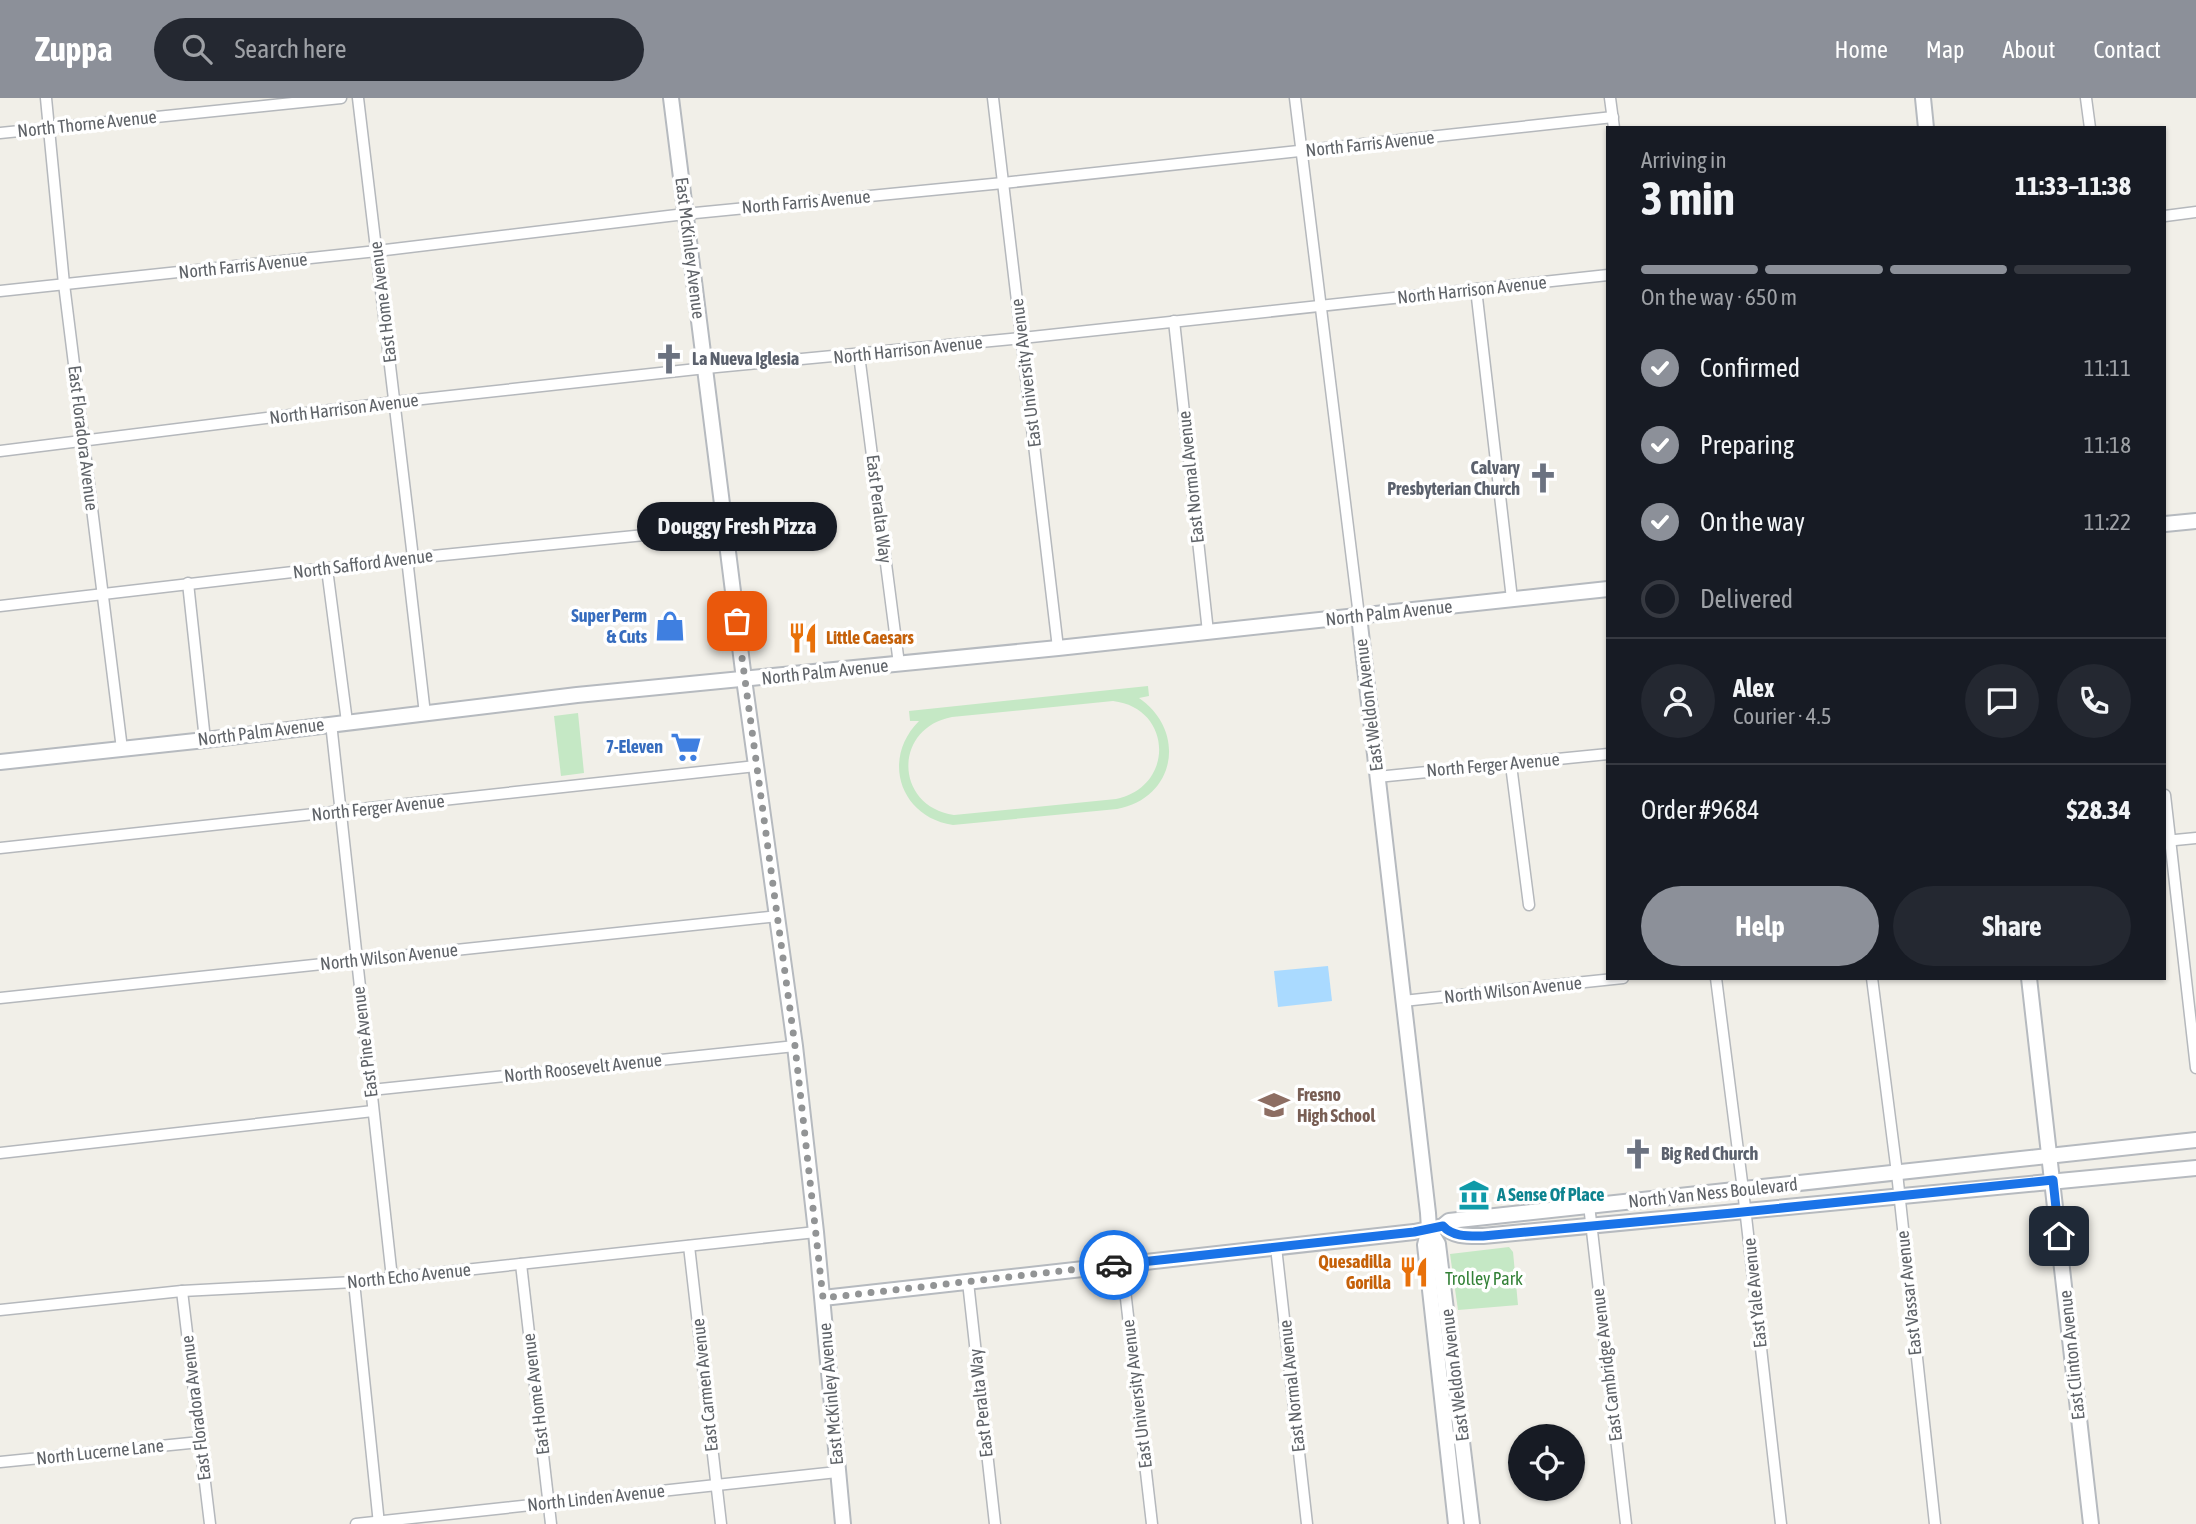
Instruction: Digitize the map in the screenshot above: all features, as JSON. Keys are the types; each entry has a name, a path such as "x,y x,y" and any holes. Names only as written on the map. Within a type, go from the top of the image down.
{"main road":[{"name":"East McKinley Avenue","path":"671,98 744,679 795,1046 823,1298 843,1524"},
{"path":"1923,98 1926,126"},
{"path":"2166,524 2196,521"},
{"name":"North Palm Avenue","path":"0,762 587,694 1058,648 1606,589"},
{"name":"East Weldon Avenue","path":"1359,616 1403,1001 1436,1228 1472,1522"},
{"name":"East Clinton Avenue","path":"2029,980 2091,1524"},
{"name":"North Van Ness Boulevard","path":"1436,1228 1449,1221 2196,1140"},
{"name":"North Van Ness Boulevard","path":"1436,1228 1467,1236 2196,1168"},
{"path":"823,1298 1436,1228"},
{"name":"East Weldon Avenue","path":"1436,1228 1425,1245 1456,1523"},
{"path":"1443,1405 1458,1404"},
{"path":"1456,1523 1472,1522"}],"street":[{"name":"East Floradora Avenue","path":"46,98 64,285 122,749"},
{"name":"North Thorne Avenue","path":"0,133 341,98"},
{"name":"East Home Avenue","path":"358,98 413,558 408,567 425,714"},
{"name":"East University Avenue","path":"993,98 1058,648"},
{"name":"East Weldon Avenue","path":"1295,98 1359,616"},
{"path":"1610,98 1614,123"},
{"path":"2086,98 2090,126"},
{"name":"North Farris Avenue","path":"0,291 377,251 685,214 1614,123"},
{"path":"2166,216 2196,212"},
{"name":"North Harrison Avenue","path":"0,451 395,402 1606,275"},
{"path":"1476,289 1512,599"},
{"name":"East Normal Avenue","path":"1174,321 1209,632"},
{"name":"East Peralta Way","path":"859,355 899,664"},
{"name":"North Safford Avenue","path":"0,606 413,558 726,527"},
{"path":"327,569 347,722"},
{"path":"188,583 205,740"},
{"name":"East Pine Avenue","path":"331,723 392,1278"},
{"name":"North Ferger Avenue","path":"1377,776 1606,754"},
{"path":"1511,765 1529,905"},
{"name":"North Ferger Avenue","path":"0,848 756,766"},
{"path":"2166,818 2196,1068"},
{"path":"2167,841 2196,838"},
{"name":"North Wilson Avenue","path":"0,998 778,916"},
{"name":"North Wilson Avenue","path":"1403,1001 1606,980"},
{"name":"East Yale Avenue","path":"1717,980 1744,1190 1781,1524"},
{"name":"East Vassar Avenue","path":"1872,980 1935,1524"},
{"name":"North Roosevelt Avenue","path":"370,1090 795,1046"},
{"path":"0,1153 373,1111"},
{"name":"East Cambridge Avenue","path":"1589,1205 1626,1524"},
{"name":"North Echo Avenue","path":"0,1310 182,1291 354,1282 816,1232"},
{"name":"East Carmen Avenue","path":"690,1246 721,1524"},
{"name":"East Normal Avenue","path":"1276,1247 1307,1524"},
{"name":"East Home Avenue","path":"521,1264 551,1524"},
{"name":"East University Avenue","path":"1122,1264 1152,1524"},
{"path":"354,1282 379,1523"},
{"name":"East Peralta Way","path":"968,1282 995,1524"},
{"name":"East Floradora Avenue","path":"182,1291 209,1524"},
{"name":"North Lucerne Lane","path":"0,1462 200,1442"},
{"name":"North Linden Avenue","path":"356,1524 837,1472"}],"green space":[{"path":"1148,686 1149,696 1139,698 1154,712 1164,728 1169,745 1168,762 1163,778 1152,792 1137,802 1117,809 953,825 935,820 920,811 909,799 902,784 899,768 901,752 907,736 919,721 910,721 909,711","holes":["1113,701 1133,707 1147,718 1156,732 1159,748 1157,765 1149,780 1135,792 1116,799 954,815 934,809 920,797 911,783 908,767 911,750 919,736 933,724 952,717"]},
{"path":"578,713 584,773 561,776 554,716"},
{"name":"Trolley Park","path":"1509,1247 1513,1252 1518,1305 1458,1310 1450,1254"}],"water":[{"path":"1328,966 1332,1001 1278,1007 1274,971"}],"way so far":[{"path":"737,621 795,1046 823,1298 1114,1265"}],"place":[{"name":"La Nueva Iglesia","path":"669,359"},
{"name":"Calvary Presbyterian Church","path":"1543,478"},
{"name":"Douggy Fresh Pizza","path":"737,621"},
{"name":"Super Perm & Cuts","path":"670,626"},
{"name":"Little Caesars","path":"803,638"},
{"name":"7-Eleven","path":"686,747"},
{"name":"Fresno High School","path":"1274,1105"},
{"name":"Big Red Church","path":"1638,1154"},
{"name":"A Sense Of Place","path":"1474,1195"},
{"name":"Quesadilla Gorilla","path":"1414,1272"}],"route":[{"path":"1114,1265 1414,1232 1443,1226 1449,1233 1483,1236 2053,1180 2059,1236"}]}
